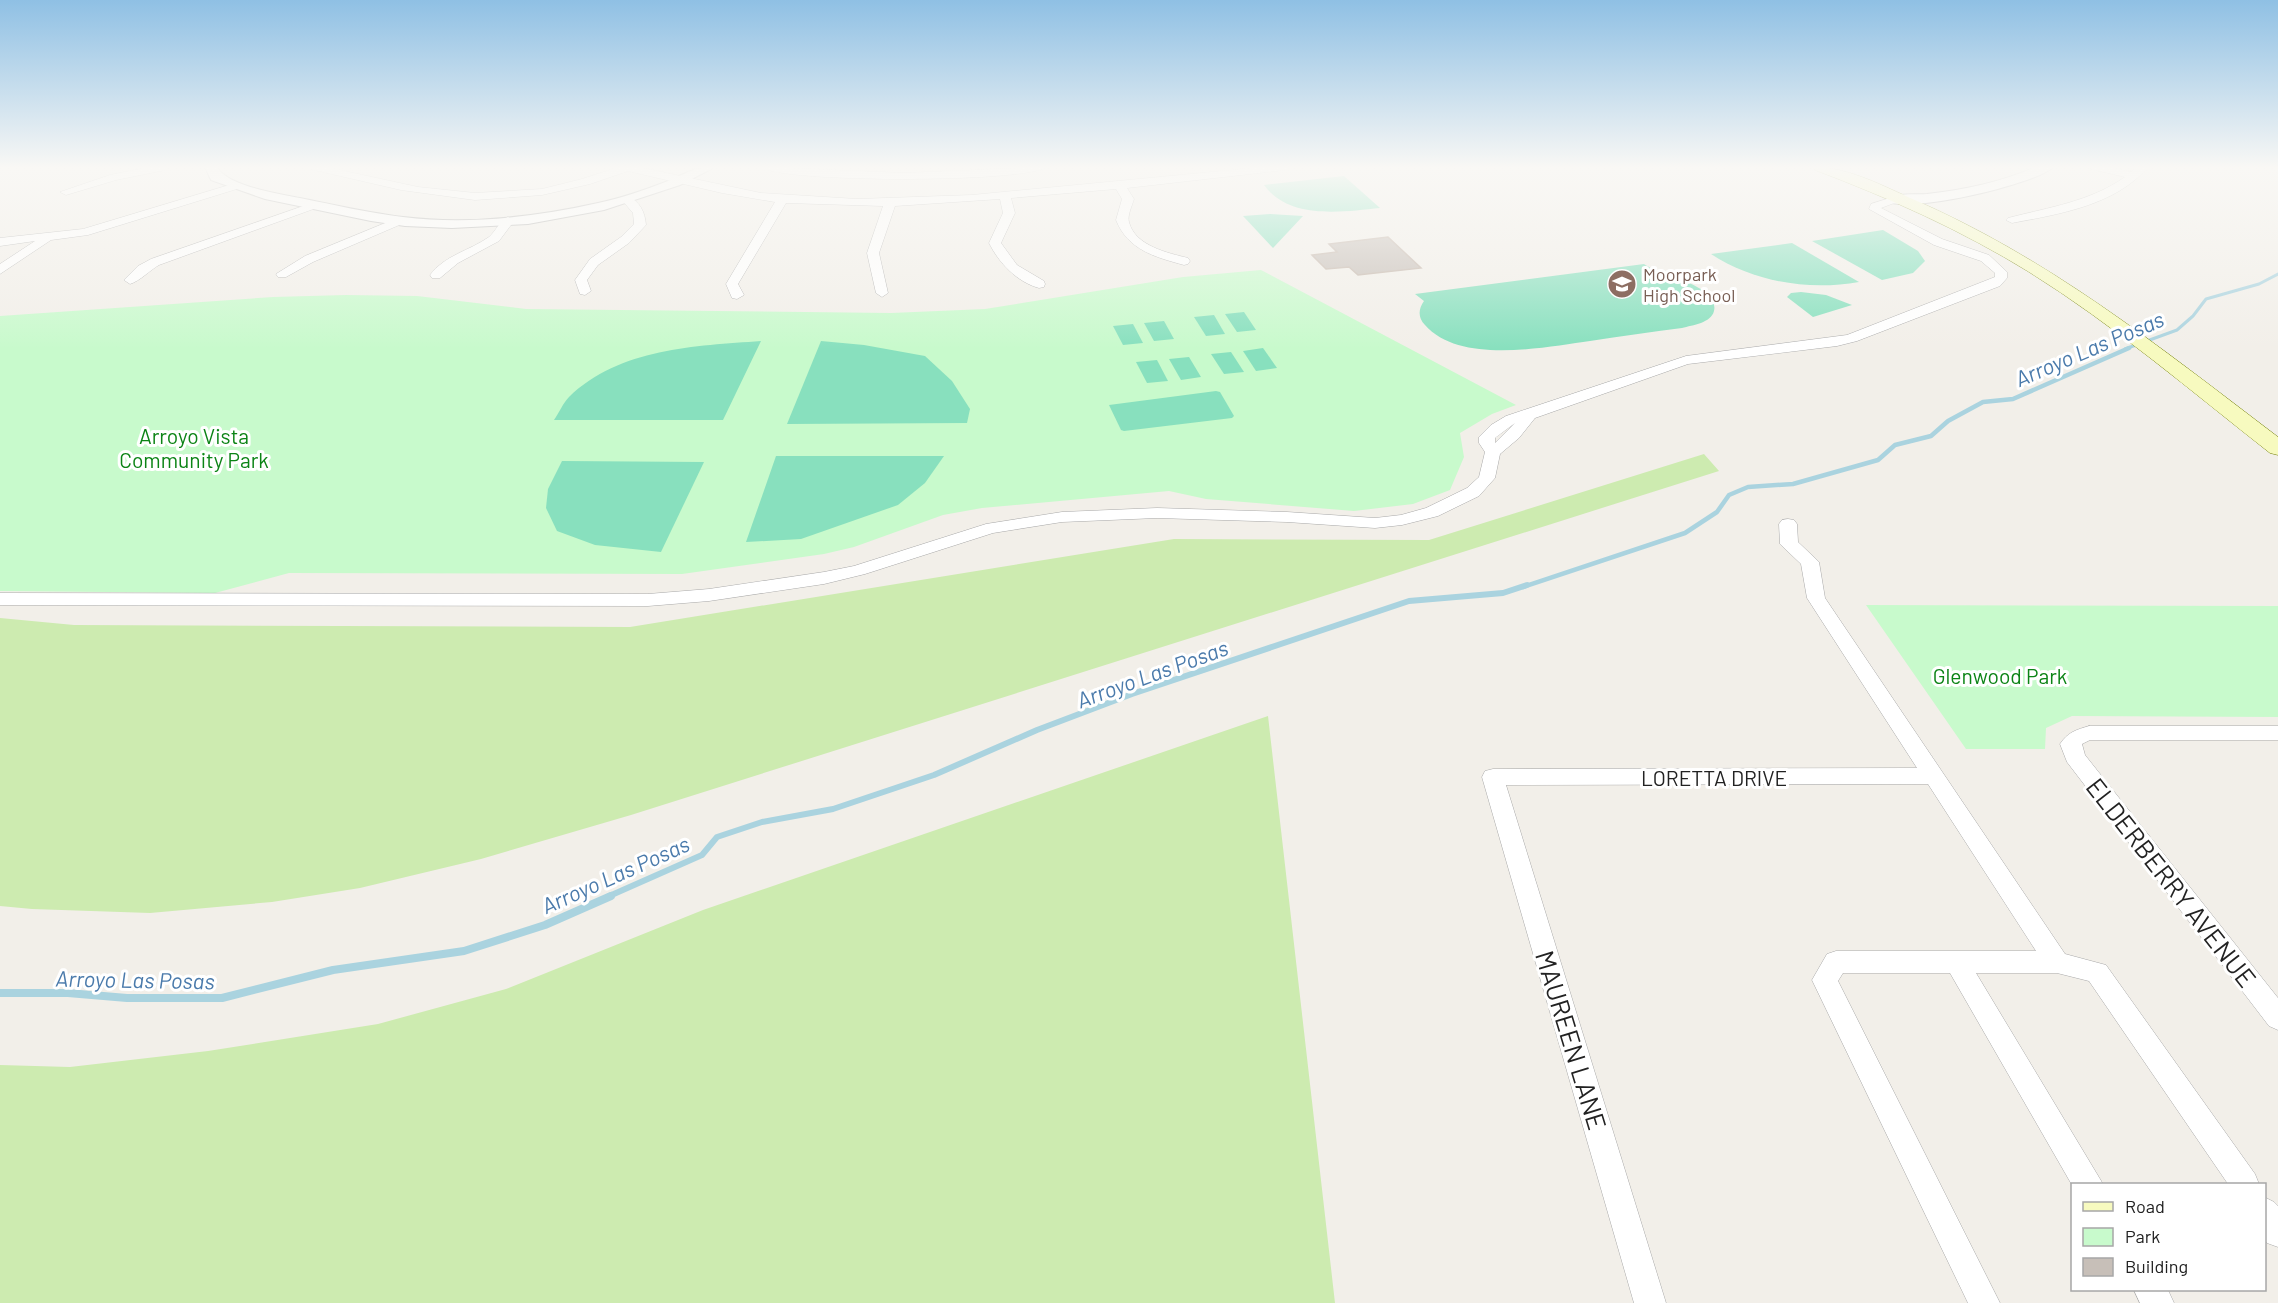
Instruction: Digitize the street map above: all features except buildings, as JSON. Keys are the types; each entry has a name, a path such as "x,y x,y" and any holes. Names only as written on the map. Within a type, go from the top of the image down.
{"main road":[{"path":"1960,228 2069,285 2183,369 2278,434"},
{"path":"2183,369 2278,448"}],"street":[{"path":"0,242 50,237 96,228"},
{"path":"130,280 154,262 251,228"},
{"path":"282,274 309,259 384,228"},
{"path":"436,275 447,262 494,238 505,228"},
{"path":"585,291 581,280 594,262 626,240 637,228"},
{"path":"737,295 732,284 765,228"},
{"path":"882,228 873,259 883,280 882,293"},
{"path":"1003,228 995,243 1003,257 1021,276 1039,284"},
{"path":"1126,228 1130,237 1153,252 1184,261"},
{"path":"0,599 648,600 683,598 824,578 859,570 984,530 1062,517 1157,513 1287,517 1375,523 1402,519 1432,512 1473,492 1487,478 1493,452 1526,423 1529,415 1686,360 1837,342 1852,338 1995,283 2001,278 2001,272 1985,258 1938,242 1911,228"},
{"path":"0,270 50,237"},
{"path":"1788,524 1789,544 1810,562 1816,598 2057,962"},
{"name":"ELDERBERRY AVENUE","path":"2278,733 2089,733 2075,738 2071,744 2075,757 2278,1018"},
{"name":"LORETTA DRIVE","path":"1493,777 1934,776"},
{"name":"MAUREEN LANE","path":"1493,777 1650,1303"},
{"path":"1956,961 2087,1183"},
{"path":"1984,1303 1826,980 1836,962 2057,962 2097,973 2244,1183"},
{"path":"2266,1214 2278,1232"}],"green space":[{"path":"1254,228 1292,228 1273,248"},
{"path":"1883,230 1918,251 1925,261 1913,273 1882,280 1812,241"},
{"path":"1792,243 1859,282 1820,285 1782,282 1745,271 1711,254"},
{"path":"1644,264 1687,282 1708,294 1713,302 1712,315 1701,323 1682,328 1550,347 1481,349 1459,345 1440,337 1425,325 1420,313 1424,301 1415,294"},
{"name":"Arroyo Vista Community Park","path":"1261,270 1516,405 1492,414 1460,433 1464,457 1450,490 1413,504 1354,511 1206,499 1169,491 982,508 943,515 854,547 824,554 682,574 289,573 215,593 0,591 0,316 273,297 346,295 417,296 526,309 891,313 985,309 1183,277"},
{"path":"1791,293 1826,295 1852,305 1813,317 1787,297"},
{"path":"1244,312 1256,330 1237,332 1225,314"},
{"path":"1214,315 1225,334 1206,336 1194,317"},
{"path":"1164,321 1174,339 1154,341 1144,323"},
{"path":"1133,324 1143,343 1123,345 1113,326"},
{"path":"761,341 723,420 554,420 569,397 589,381 611,368 659,352"},
{"path":"821,341 864,345 925,356 952,381 970,409 967,423 787,424"},
{"path":"1263,348 1277,368 1256,371 1243,351"},
{"path":"1231,352 1244,372 1224,374 1211,354"},
{"path":"1189,357 1201,377 1181,380 1169,359"},
{"path":"1157,360 1168,381 1147,383 1136,362"},
{"path":"1220,392 1234,416 1232,418 1124,431 1121,430 1109,405"},
{"path":"1704,454 1719,471 631,815 481,859 360,888 272,902 150,913 0,906 0,618 74,625 630,627 1174,539 1429,540"},
{"path":"776,456 944,456 925,483 898,505 801,539 746,542"},
{"path":"562,461 704,462 661,552 595,545 557,531 546,508 548,489"},
{"name":"Glenwood Park","path":"1866,605 2278,606 2278,717 2072,716 2046,728 2045,749 1966,749"},
{"path":"1268,716 1335,1303 0,1303 0,1065 70,1067 208,1051 378,1024 506,989 703,910"}],"waterway":[{"name":"Arroyo Las Posas","path":"2125,349 2177,330 2193,316 2206,299 2259,284 2278,274"},
{"name":"Arroyo Las Posas","path":"1523,587 1685,533 1717,512 1729,495 1748,487 1793,484 1878,460 1895,445 1931,436 1948,421 1983,402 2013,399 2129,348"},
{"name":"Arroyo Las Posas","path":"607,897 702,855 717,837 762,822 833,809 934,775 1037,730 1132,694 1409,601 1503,593 1527,585"},
{"name":"Arroyo Las Posas","path":"0,993 68,993 127,998 222,998 333,970 464,951 545,925 611,896"}],"place":[{"name":"Moorpark High School","path":"1622,284"}]}
